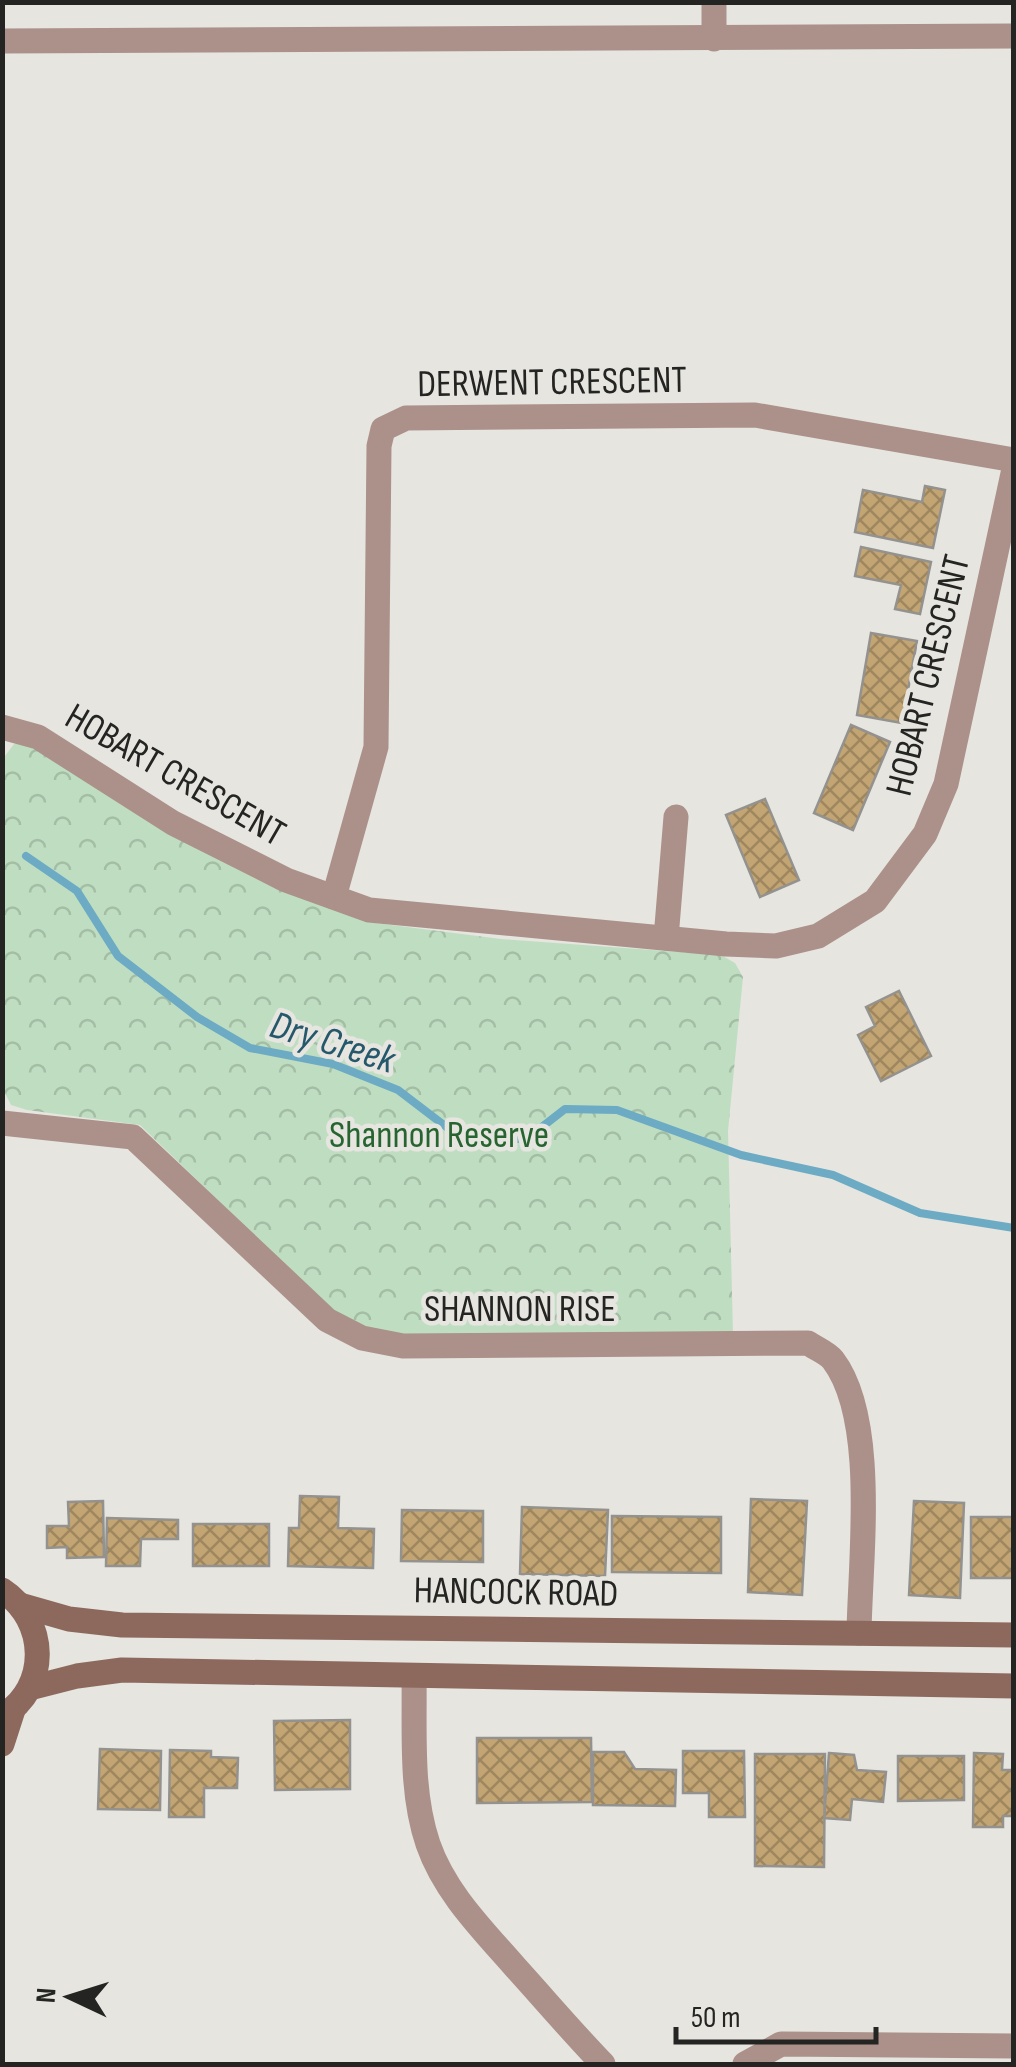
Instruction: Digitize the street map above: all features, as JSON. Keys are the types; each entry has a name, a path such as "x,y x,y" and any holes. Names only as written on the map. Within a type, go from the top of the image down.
{"main road":[{"name":"HANCOCK ROAD","path":"8,1591 69,1619 122,1624 1014,1635"},
{"path":"2,1744 8,1713 30,1688 38,1667 38,1645 32,1624 8,1591"},
{"path":"30,1688 122,1670 1014,1686"}],"street":[{"path":"714,2 714,39"},
{"path":"2,41 1014,36"},
{"name":"DERWENT CRESCENT","path":"334,897 376,747 383,429 406,418 755,415 1014,460"},
{"name":"HOBART CRESCENT","path":"2,727 38,737 189,832 286,880 369,910 776,946 818,936 875,901 925,834 946,784 1014,470"},
{"path":"666,938 676,817"},
{"name":"SHANNON RISE","path":"2,1123 133,1138 327,1320 362,1338 403,1346 808,1343 832,1358 857,1412 862,1482 859,1633"},
{"path":"414,1677 419,1804 441,1874 467,1911 603,2064"},
{"path":"745,2064 781,2044 1014,2046"}],"green space":[{"name":"Shannon Reserve","path":"26,742 368,922 501,939 721,955 735,963 743,977 728,1131 733,1334 404,1335 366,1328 333,1311 140,1125 11,1105 3,1089 2,760 14,744"}],"building":[{"path":"925,486 945,490 933,548 855,532 863,490 922,502"},
{"path":"861,547 931,562 920,614 895,609 901,585 855,576"},
{"path":"871,633 917,641 902,723 857,715"},
{"path":"851,725 890,742 853,830 814,813"},
{"path":"765,799 799,880 760,897 726,815"},
{"path":"899,991 931,1056 881,1081 858,1035 875,1026 866,1007"},
{"path":"300,1496 339,1497 338,1528 374,1529 373,1568 288,1566 289,1528 299,1528"},
{"path":"751,1499 807,1501 802,1595 748,1592"},
{"path":"103,1501 104,1557 67,1558 67,1547 47,1548 47,1526 69,1526 68,1502"},
{"path":"914,1501 964,1503 960,1598 909,1595"},
{"path":"522,1507 608,1510 605,1576 520,1574"},
{"path":"402,1510 483,1511 483,1562 401,1561"},
{"path":"612,1516 721,1517 721,1573 612,1572"},
{"path":"971,1517 1014,1517 1014,1578 971,1578"},
{"path":"107,1518 178,1520 178,1539 141,1539 140,1566 106,1566"},
{"path":"193,1524 269,1524 269,1566 193,1566"},
{"path":"350,1720 350,1789 275,1790 274,1721"},
{"path":"477,1738 591,1738 592,1802 477,1803"},
{"path":"100,1749 161,1751 160,1810 98,1809"},
{"path":"170,1750 211,1751 211,1757 238,1758 237,1788 204,1788 204,1817 169,1817"},
{"path":"683,1751 744,1751 745,1817 709,1817 709,1793 683,1793"},
{"path":"593,1752 624,1752 635,1769 676,1770 675,1806 593,1805"},
{"path":"829,1753 854,1755 857,1770 886,1772 883,1802 852,1799 850,1820 824,1818"},
{"path":"974,1753 1003,1754 1002,1770 1014,1770 1014,1816 1003,1816 1003,1827 973,1827"},
{"path":"755,1754 825,1754 824,1867 755,1866"},
{"path":"898,1756 964,1756 964,1800 898,1801"}],"waterway":[{"name":"Dry Creek","path":"26,856 77,891 118,956 197,1017 250,1048 333,1064 398,1090 453,1132 489,1144 529,1137 565,1109 617,1110 741,1155 833,1175 920,1213 1014,1228"}]}
